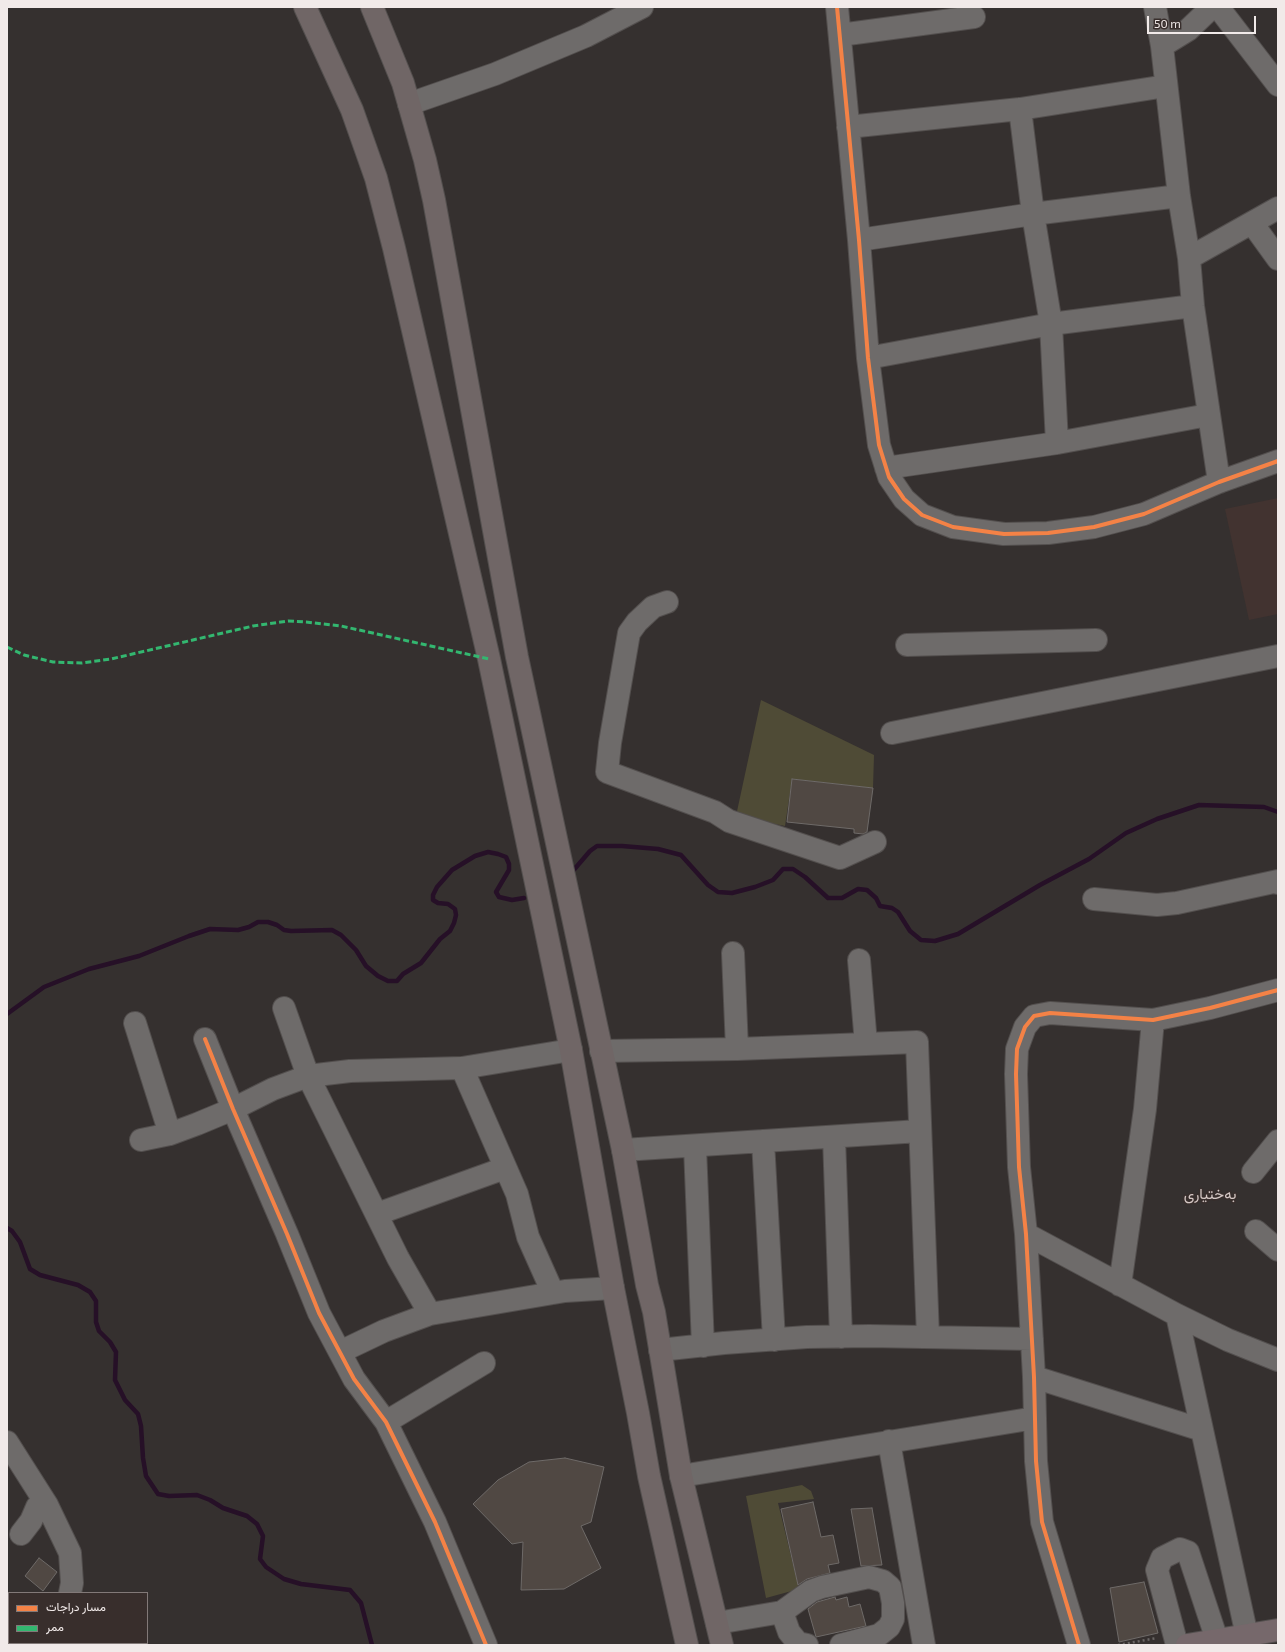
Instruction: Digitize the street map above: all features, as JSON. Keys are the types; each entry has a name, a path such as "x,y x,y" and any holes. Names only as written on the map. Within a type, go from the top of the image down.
{"highway":[{"path":"1187,1645 1278,1630"}],"main road":[{"path":"305,7 352,110 376,178 394,248 489,659 570,1050 649,1476 687,1645"},
{"path":"372,7 391,52 409,104 425,160 434,200 517,657 623,1150 647,1286 654,1312 681,1476 722,1645"},
{"path":"489,659 517,657"}],"street":[{"path":"409,104 495,74 586,36 642,7"},
{"path":"837,7 859,240 868,358 879,445 889,477 904,499 922,515 953,527 1004,534 1048,533 1094,527 1144,514 1219,482 1278,461"},
{"path":"1155,7 1162,46 1189,258 1193,306 1219,482"},
{"path":"1162,46 1188,30 1212,7"},
{"path":"1218,7 1278,85"},
{"path":"840,35 974,17"},
{"path":"848,126 1020,109 1166,86"},
{"path":"1020,109 1033,214 1051,324 1057,443"},
{"path":"859,240 1033,214 1180,196"},
{"path":"1189,258 1278,208"},
{"path":"1252,223 1278,259"},
{"path":"868,358 1051,324 1193,306"},
{"path":"886,468 1057,443 1208,414"},
{"path":"667,602 652,607 637,622 629,633 610,744 607,772 715,812 729,821 840,858 875,842"},
{"path":"907,645 1096,640"},
{"path":"892,733 1278,656"},
{"path":"1094,899 1157,905 1177,903 1278,881 1278,883"},
{"path":"733,953 737,1049"},
{"path":"859,960 866,1044"},
{"path":"1079,1645 1042,1522 1036,1461 1034,1377 1026,1234 1019,1167 1016,1074 1017,1049 1025,1027 1034,1016 1050,1013 1153,1020 1210,1008 1278,990"},
{"path":"284,1008 308,1076 398,1258 430,1314"},
{"path":"1120,1285 1145,1109 1153,1020"},
{"path":"135,1023 170,1134"},
{"path":"204,1039 288,1234 319,1313 354,1379 386,1422 435,1522 486,1645"},
{"path":"601,1051 737,1049 917,1042 928,1337"},
{"path":"141,1140 170,1134 233,1109 274,1089 308,1076 350,1072 462,1068 570,1050"},
{"path":"462,1068 517,1194 528,1237 553,1293"},
{"path":"623,1150 920,1131"},
{"path":"834,1137 841,1337"},
{"path":"763,1141 774,1340"},
{"path":"1252,1172 1278,1141"},
{"path":"695,1146 703,1346"},
{"path":"377,1214 505,1168"},
{"path":"1256,1231 1278,1250"},
{"path":"1026,1234 1176,1315 1228,1340 1278,1360"},
{"path":"340,1352 384,1331 430,1314 566,1291 613,1288"},
{"path":"1176,1315 1247,1636"},
{"path":"660,1350 774,1340 841,1337 1032,1339"},
{"path":"386,1422 484,1363"},
{"path":"1034,1377 1202,1430"},
{"path":"681,1476 1035,1418"},
{"path":"889,1441 924,1645"},
{"path":"7,1442 47,1505 70,1553 72,1583 70,1592"},
{"path":"21,1534 31,1521 37,1508 47,1505"},
{"path":"1177,1645 1157,1570 1162,1558 1180,1549 1188,1552 1217,1640"},
{"path":"717,1623 782,1612 811,1591 822,1587 869,1577 883,1581 890,1587 893,1603 893,1619 889,1627 879,1634 840,1645"},
{"path":"782,1612 789,1632 798,1643 807,1645"}],"shaded area":[{"path":"1278,498 1278,614 1249,620 1225,509"},
{"path":"761,700 874,755 873,788 792,779 785,826 736,816"},
{"path":"802,1485 811,1491 814,1499 778,1503 799,1589 766,1598 746,1496"}],"building":[{"path":"792,779 873,788 867,832 863,834 854,833 854,829 787,822"},
{"path":"565,1458 604,1467 591,1522 581,1526 601,1568 564,1589 521,1590 523,1542 512,1544 473,1504 498,1480 529,1462"},
{"path":"813,1502 821,1537 833,1535 839,1563 828,1565 830,1573 807,1579 798,1585 781,1509"},
{"path":"872,1508 882,1565 861,1566 851,1509"},
{"path":"39,1558 57,1572 43,1591 25,1576"},
{"path":"1144,1582 1158,1633 1119,1642 1110,1588"},
{"path":"835,1597 836,1600 847,1597 849,1607 860,1604 866,1626 816,1637 808,1609 817,1602"}],"waterway":[{"path":"572,872 590,851 597,846 622,846 658,849 681,855 708,885 718,892 732,893 755,887 773,880 783,869 793,869 805,877 828,898 842,898 858,889 867,890 876,898 880,906 892,908 898,912 910,931 921,940 935,941 958,934 1040,885 1089,859 1126,833 1157,819 1199,805 1264,807 1278,812"},
{"path":"7,1014 44,987 89,969 139,956 210,929 238,930 249,927 258,922 268,922 277,925 284,930 291,931 332,930 341,935 356,950 366,966 378,976 388,981 397,981 403,974 421,963 440,939 450,931 454,923 456,915 455,909 448,904 438,903 433,900 433,895 437,887 452,870 475,856 488,852 506,857 509,864 509,870 496,892 499,897 512,900 524,898"},
{"path":"7,1228 12,1231 20,1242 30,1269 40,1275 78,1285 90,1292 96,1301 96,1322 99,1331 110,1342 116,1352 115,1380 125,1400 138,1414 141,1426 146,1476 158,1494 169,1496 197,1495 210,1500 223,1508 247,1516 257,1524 263,1536 260,1559 266,1567 284,1579 301,1584 350,1590 361,1603 372,1645"}],"marked path":[{"path":"7,647 24,655 53,662 82,663 111,659 253,626 288,621 341,626 489,659"}],"cycle path":[{"path":"837,7 859,240 868,358 879,445 889,477 904,499 922,515 953,527 1004,534 1048,533 1094,527 1144,514 1219,482 1278,461"},
{"path":"1079,1645 1042,1522 1036,1461 1034,1377 1026,1234 1019,1167 1016,1074 1017,1049 1025,1027 1034,1016 1050,1013 1153,1020 1210,1008 1278,990"},
{"path":"205,1039 319,1313 354,1379 386,1422 435,1522 486,1645"}],"district":[{"name":"بەختیاری","path":"1210,1194"}]}
